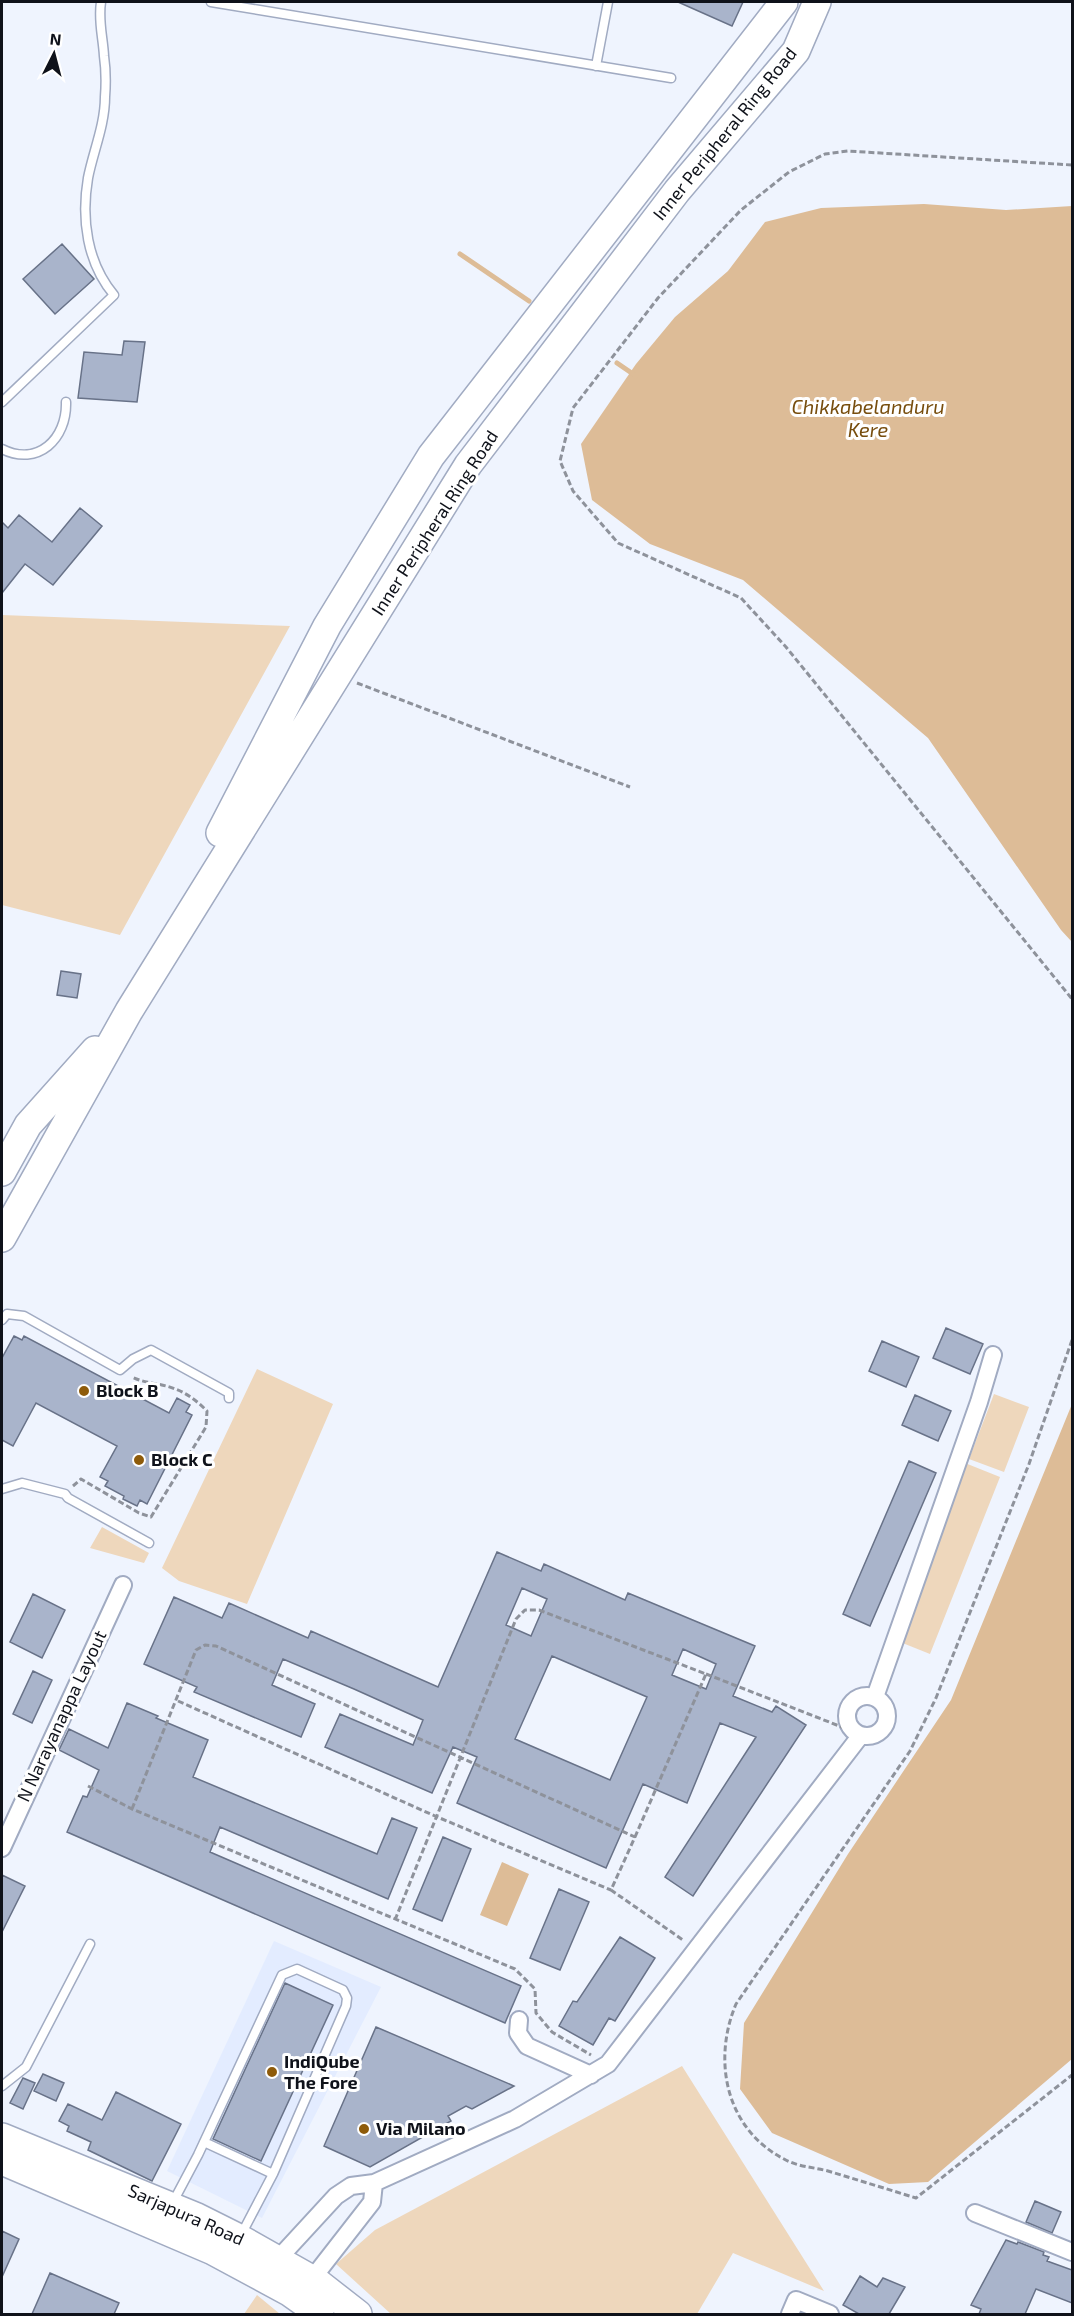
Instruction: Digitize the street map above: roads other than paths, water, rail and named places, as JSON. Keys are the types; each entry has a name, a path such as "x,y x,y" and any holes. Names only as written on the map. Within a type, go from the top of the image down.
{"main road":[{"name":"Inner Peripheral Ring Road","path":"2,1238 129,1011 327,626 431,456 784,2"},
{"name":"Inner Peripheral Ring Road","path":"2,1172 28,1125 129,1011 468,465 677,191 796,51 817,2"},
{"name":"Sarjapura Road","path":"2,2137 59,2173 289,2292 320,2314"},
{"name":"Sarjapura Road","path":"2,2161 59,2173 171,2207 239,2238 278,2259 312,2279 358,2314"}],"street":[{"path":"875,1697 993,1354"},
{"name":"N Narayanappa Layout","path":"2,1848 123,1585"},
{"path":"861,1696 875,1697 887,1710 888,1719 885,1727 870,1736 857,1733 846,1718 850,1704 861,1696"},
{"path":"278,2259 336,2196 351,2186 374,2183 515,2119 608,2064 697,1949 857,1733"},
{"path":"519,2020 518,2033 526,2046 591,2075"},
{"path":"312,2279 372,2202 374,2183"},
{"path":"975,2213 1072,2252"},
{"path":"790,2314 796,2300 830,2314"}],"lane":[{"path":"2,402 114,295 96,268 86,227 88,179 105,100 105,57 98,18 101,2"},
{"path":"211,2 670,78"},
{"path":"596,66 608,2"},
{"path":"2,449 10,453 30,455 48,447 60,432 66,414 66,402"},
{"path":"2,1320 7,1314 24,1316 120,1370 133,1359 151,1350 229,1393 228,1398"},
{"path":"2,1489 22,1483 65,1494 68,1498 149,1543"},
{"path":"2,2086 26,2067 90,1944"},
{"path":"171,2207 282,1975 297,1969 343,1990 347,1998 346,2006 273,2174 239,2238"},
{"path":"204,2142 273,2174"}],"water":[{"name":"Chikkabelanduru Kere","path":"924,204 1006,210 1072,206 1072,942 1061,930 928,738 743,580 650,544 592,500 581,444 636,364 675,317 728,271 765,222 821,208"},
{"path":"1072,1404 1072,2059 928,2182 889,2184 772,2133 740,2089 744,2023 848,1854 951,1700"},
{"path":"502,1862 529,1874 507,1926 480,1915"}],"waterway":[{"path":"460,254 529,301"},
{"path":"617,363 636,376"}],"place":[{"name":"Block B","path":"84,1391"},
{"name":"Block C","path":"139,1460"},
{"name":"IndiQube The Fore","path":"272,2072"},
{"name":"Via Milano","path":"364,2129"}]}
